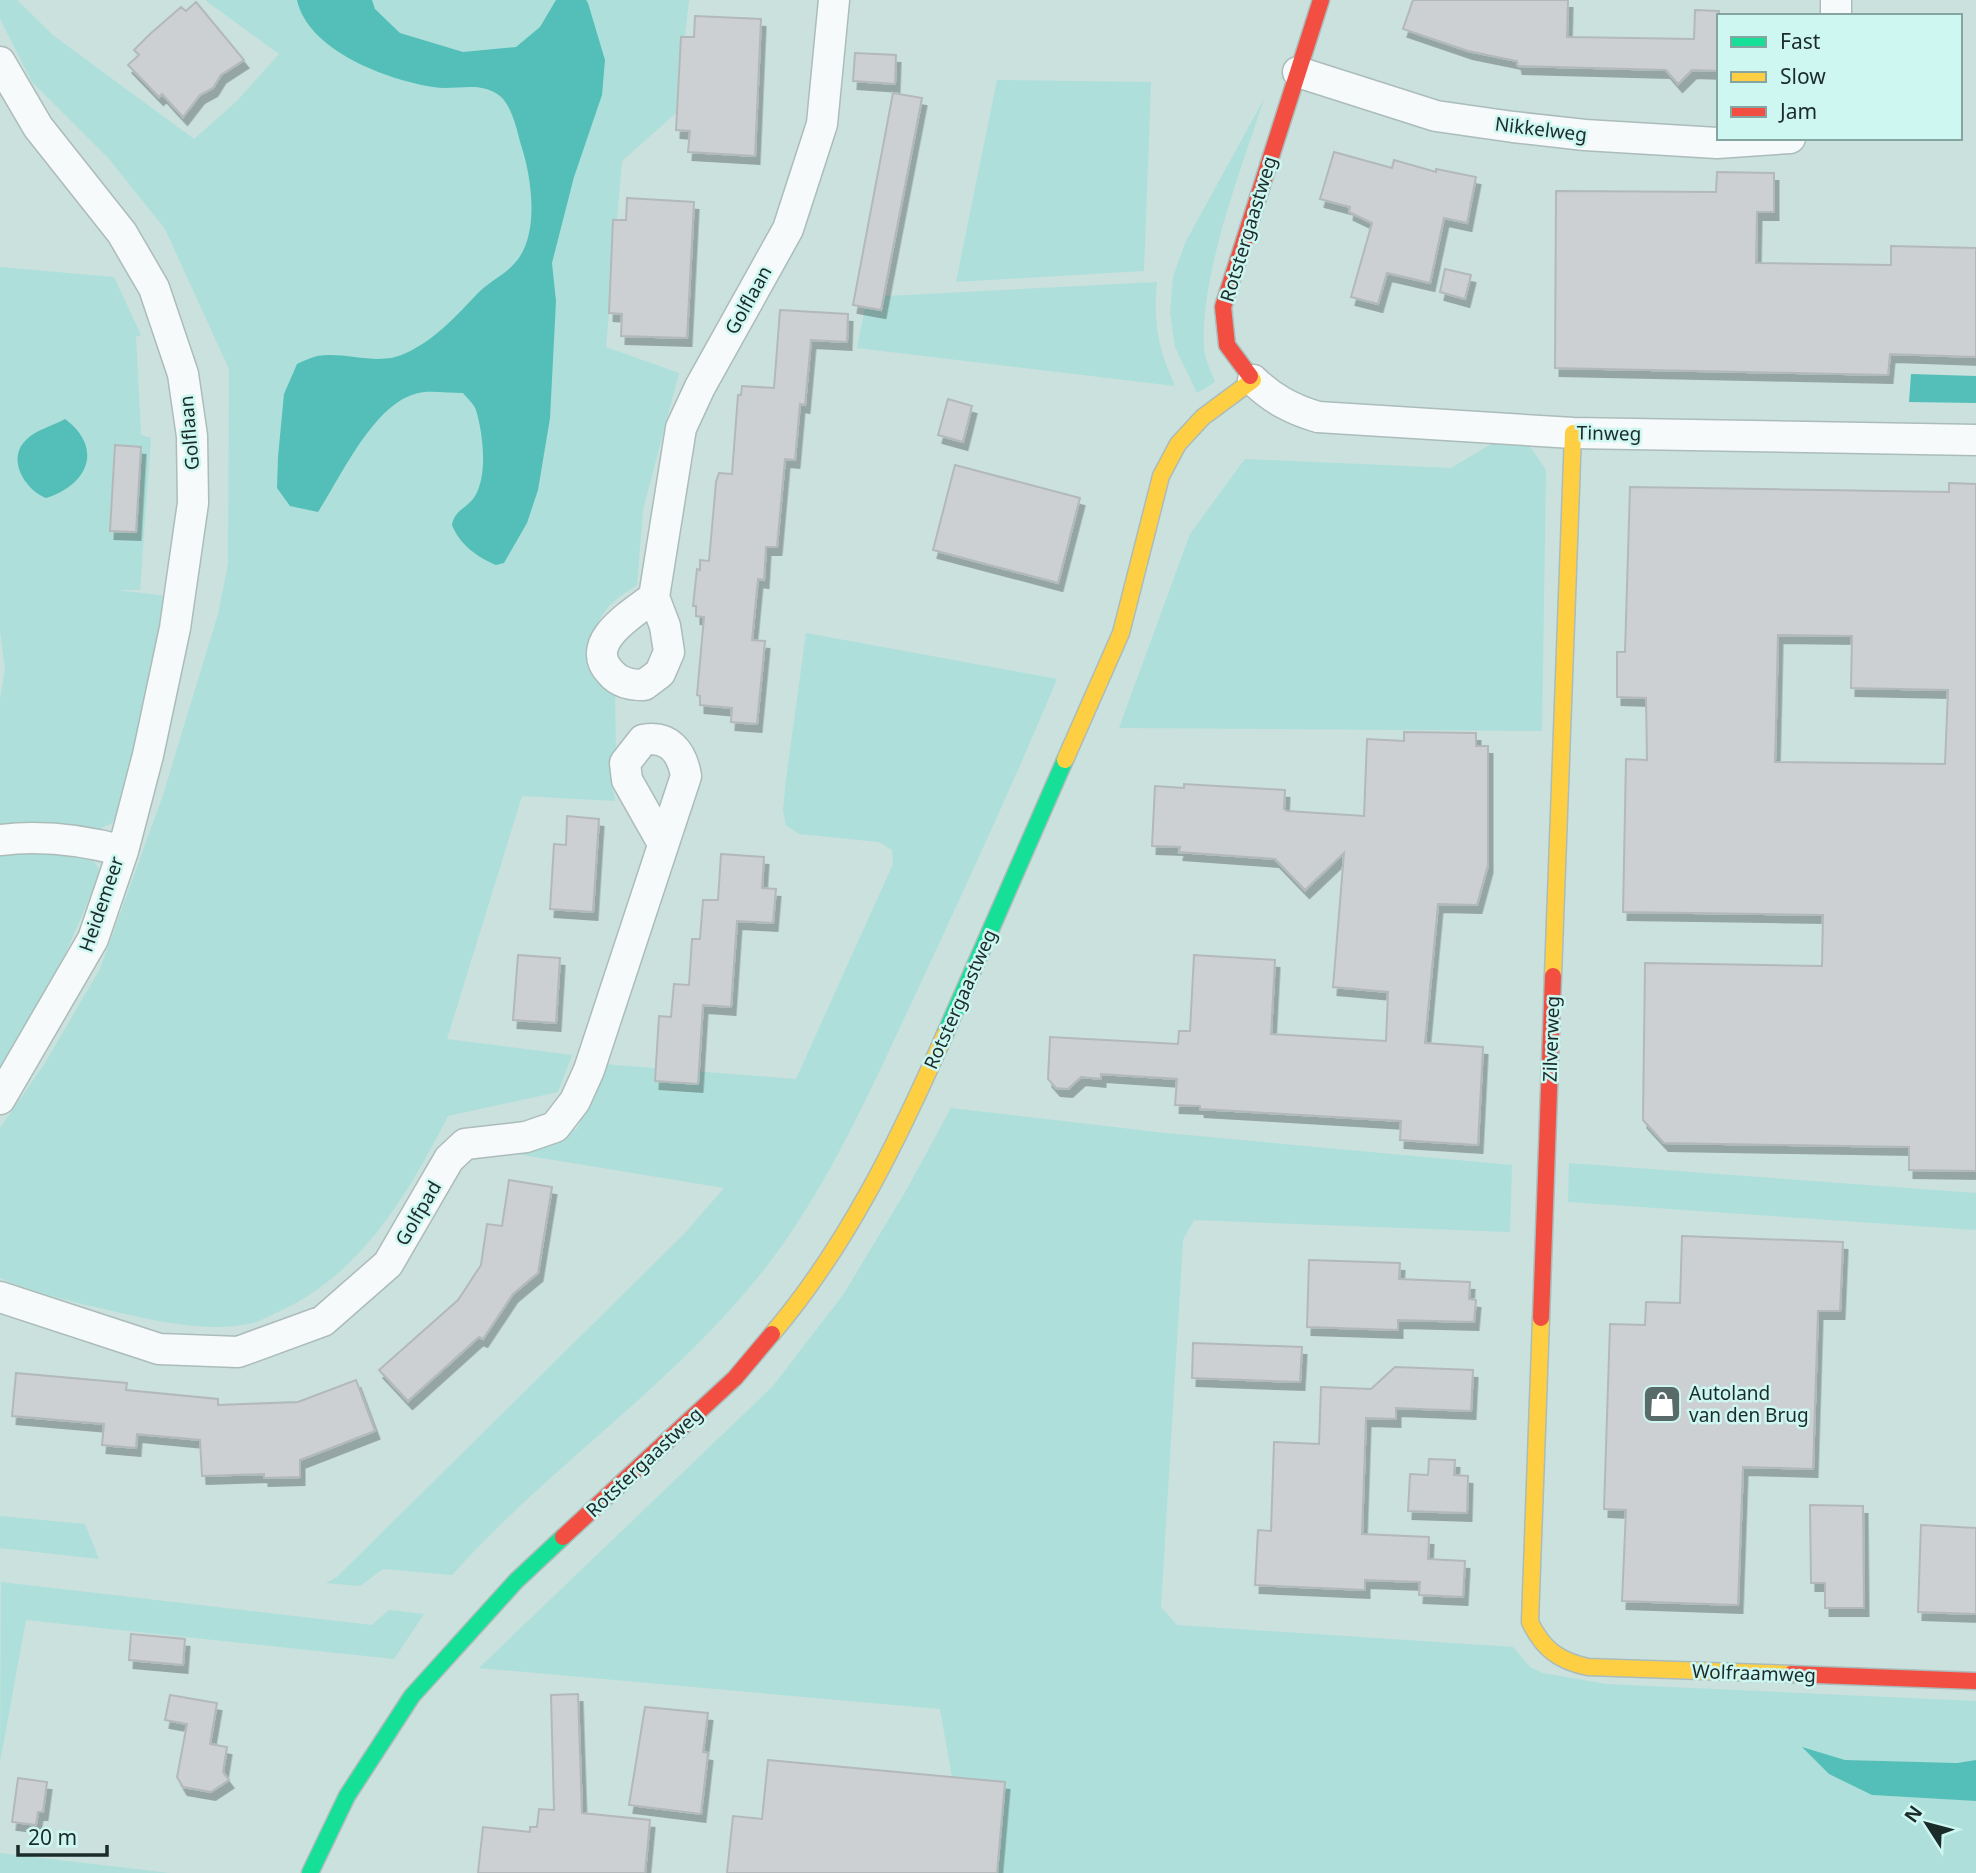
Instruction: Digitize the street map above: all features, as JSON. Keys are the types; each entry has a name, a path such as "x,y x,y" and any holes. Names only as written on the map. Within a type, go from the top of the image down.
{"street":[{"name":"Golflaan","path":"654,597 681,428 700,387 788,229 821,124 834,0"},
{"name":"Rotstergaastweg","path":"310,1873 347,1796 412,1696 516,1581 735,1378 811,1288 876,1178 930,1069 1121,633 1161,476 1178,444 1203,416 1253,380 1227,345 1223,307 1321,0"},
{"name":"Golflaan","path":"0,61 38,127 104,207 139,260 168,323 185,386 192,436 193,503 182,590 148,755 123,851"},
{"name":"Nikkelweg","path":"1298,72 1436,116 1585,135 1717,143 1761,140"},
{"name":"Tinweg","path":"1253,380 1272,397 1293,410 1318,416 1573,433 1976,440"},
{"name":"Zilverweg","path":"1539,1643 1530,1622 1573,433"},
{"name":"Heidemeer","path":"0,840 61,839 123,851 93,939 0,1099"},
{"name":"Golfpad","path":"0,1297 159,1349 238,1352 323,1321 388,1264 449,1159 465,1144 526,1137 555,1127 575,1101 589,1070 662,842"},
{"name":"Wolfraamweg","path":"1539,1643 1557,1659 1588,1667 1976,1681"}],"shaded area":[{"path":"0,0 17,0 54,36 194,139 237,101 279,54 205,0 689,0 676,113 622,161 606,347 679,373 643,510 637,585 617,599 599,620 591,653 615,690 616,756 610,774 615,801 522,796 447,1039 572,1055 558,1092 448,1116 400,1201 360,1252 311,1294 253,1323 202,1327 168,1323 58,1298 0,1278 0,1128 45,1063 100,969 162,798 218,614 228,564 229,369 165,229 109,159 32,82 0,19"},
{"path":"997,80 1151,82 1144,271 956,282"},
{"path":"1264,99 1224,222 1208,287 1204,347 1215,382 1197,393 1175,347 1170,313 1173,277 1185,243"},
{"path":"0,267 114,277 141,335 136,337 141,435 151,438 140,590 117,590 167,596 121,812 112,823 98,830 0,830 0,700 5,669 0,631"},
{"path":"1157,282 1158,336 1175,386 857,348 867,297"},
{"path":"1525,439 1546,470 1542,731 1119,728 1190,534 1245,459 1451,468 1498,440"},
{"path":"806,633 1057,679 967,884 858,1116 797,1223 749,1288 678,1363 525,1502 452,1575 383,1569 360,1586 326,1583 337,1577 684,1234 724,1188 481,1148 577,1129 602,1064 796,1079 893,864 892,850 879,842 799,834 786,825 783,811 786,780"},
{"path":"0,849 90,856 101,872 51,986 0,1079"},
{"path":"951,1108 1165,1133 1512,1165 1510,1232 1194,1220 1183,1240 1161,1607 1177,1625 1513,1647 1530,1667 1543,1673 1606,1684 1976,1701 1976,1760 1957,1763 1845,1760 1804,1748 1872,1795 1976,1801 1976,1873 969,1873 940,1709 479,1668 773,1386 843,1295 907,1189"},
{"path":"1569,1163 1976,1193 1976,1230 1568,1202"},
{"path":"0,1516 85,1524 99,1559 0,1548"},
{"path":"1,1582 372,1625 389,1610 424,1614 394,1659 26,1620 0,1762"},
{"path":"0,1853 170,1873 0,1873"}],"water":[{"path":"297,0 372,0 375,9 400,33 463,52 516,47 540,27 556,0 586,0 588,3 605,60 602,95 574,177 552,263 556,301 550,418 538,490 527,523 504,563 496,565 476,554 464,544 452,525 458,512 475,496 483,466 481,430 476,410 463,393 424,392 407,397 391,408 362,440 318,512 290,506 277,488 284,394 297,364 317,356 328,355 384,359 417,348 445,326 483,288 512,266 527,240 532,208 528,174 518,132 511,112 500,96 484,88 433,87 373,70 333,48 317,34 304,18"},
{"path":"1911,374 1976,376 1976,403 1909,402"},
{"path":"65,419 77,430 84,442 86,464 81,475 72,484 46,498 25,481 18,465 18,456 26,440"},
{"path":"1802,1747 1845,1760 1957,1763 1976,1760 1976,1801 1872,1795 1829,1774"}],"building":[{"path":"1413,0 1568,0 1567,37 1694,39 1695,10 1719,11 1717,71 1692,70 1678,84 1666,70 1518,66 1517,61 1468,51 1403,29"},
{"path":"196,2 244,60 221,75 213,88 200,95 183,117 162,94 159,97 128,65 139,55 134,50 150,34 181,7 186,11"},
{"path":"695,16 761,19 755,156 688,152 690,131 676,130 681,37 694,37"},
{"path":"855,53 896,55 895,84 853,81"},
{"path":"893,93 922,98 881,310 853,305"},
{"path":"1334,152 1392,168 1394,160 1436,172 1436,169 1476,177 1467,223 1444,218 1430,283 1387,273 1378,304 1351,297 1372,223 1349,212 1350,207 1320,199"},
{"path":"1717,172 1774,173 1774,212 1757,212 1756,263 1891,265 1891,246 1976,248 1976,357 1890,354 1888,375 1555,368 1556,191 1716,192"},
{"path":"627,198 694,202 687,338 621,336 622,314 609,313 613,220 626,220"},
{"path":"1445,269 1471,275 1465,299 1440,292"},
{"path":"780,310 848,314 847,342 811,340 805,405 800,404 795,460 785,459 777,547 766,547 764,580 758,579 752,640 765,641 757,724 731,722 732,708 700,705 700,696 697,695 704,617 696,616 696,606 693,606 697,569 700,570 700,560 709,561 719,473 732,474 738,395 741,395 742,386 774,388"},
{"path":"948,399 972,406 963,442 938,435"},
{"path":"115,445 141,447 136,532 110,531"},
{"path":"955,465 1080,498 1058,583 933,550"},
{"path":"1949,483 1976,484 1976,1171 1909,1170 1909,1147 1664,1143 1643,1120 1645,963 1822,966 1823,915 1623,912 1626,759 1647,760 1646,698 1617,697 1617,652 1625,652 1630,487 1949,492","holes":["1778,635 1852,636 1851,688 1948,690 1945,764 1775,762"]},
{"path":"1404,732 1476,733 1476,746 1488,746 1488,865 1477,905 1438,904 1425,1043 1483,1047 1478,1145 1400,1140 1401,1121 1200,1109 1200,1106 1175,1105 1177,1079 1101,1074 1101,1079 1081,1077 1068,1089 1056,1088 1048,1079 1050,1037 1178,1044 1179,1031 1190,1031 1194,955 1275,960 1271,1034 1386,1041 1388,992 1333,987 1344,853 1305,890 1275,859 1179,852 1180,847 1152,846 1155,786 1184,788 1184,784 1285,790 1284,809 1287,811 1364,816 1367,739 1404,741"},
{"path":"567,816 599,819 593,912 550,909 554,844 566,845"},
{"path":"721,854 764,857 762,888 776,889 773,923 737,921 731,1007 703,1005 698,1084 655,1081 659,1016 671,1017 674,984 689,985 692,939 700,939 703,900 718,900"},
{"path":"518,955 560,958 556,1023 513,1020"},
{"path":"509,1180 552,1187 538,1273 513,1294 483,1339 479,1337 408,1401 379,1370 458,1300 481,1265 487,1224 502,1226"},
{"path":"1682,1236 1843,1242 1840,1311 1818,1311 1813,1469 1743,1467 1738,1605 1622,1601 1626,1510 1604,1509 1610,1324 1645,1325 1646,1302 1680,1303"},
{"path":"1309,1260 1400,1263 1399,1279 1470,1282 1469,1299 1476,1300 1474,1322 1398,1320 1398,1330 1307,1327"},
{"path":"1193,1343 1302,1347 1300,1382 1192,1378"},
{"path":"1395,1367 1473,1370 1471,1411 1396,1408 1396,1419 1366,1418 1362,1534 1429,1537 1428,1559 1465,1561 1463,1597 1419,1595 1420,1582 1365,1580 1365,1590 1255,1585 1258,1530 1271,1531 1274,1442 1319,1444 1321,1387 1371,1389"},
{"path":"16,1373 127,1383 126,1390 218,1399 218,1405 298,1402 356,1380 375,1431 300,1460 300,1477 264,1478 264,1474 202,1476 200,1440 137,1434 136,1448 102,1445 104,1424 12,1416"},
{"path":"1429,1459 1455,1460 1454,1475 1468,1476 1467,1513 1408,1511 1410,1474 1428,1475"},
{"path":"1810,1505 1863,1506 1864,1608 1825,1608 1825,1583 1811,1583"},
{"path":"1921,1525 1976,1528 1976,1614 1918,1612"},
{"path":"131,1634 185,1639 183,1665 129,1660"},
{"path":"578,1694 582,1813 650,1820 645,1873 478,1873 483,1827 530,1832 530,1827 537,1827 539,1809 554,1810 551,1695"},
{"path":"170,1695 217,1703 210,1744 227,1747 223,1772 229,1780 211,1792 183,1787 177,1777 187,1724 165,1720"},
{"path":"645,1707 708,1713 703,1752 708,1753 701,1814 629,1805"},
{"path":"768,1760 1005,1782 997,1873 727,1873 733,1816 762,1819"},
{"path":"18,1778 47,1782 43,1812 38,1812 36,1825 12,1822"}],"traffic: fast":[{"path":"945,1034 1065,760"},
{"path":"310,1873 347,1796 412,1696 516,1581 563,1537"}],"traffic: slow":[{"path":"1065,760 1121,633 1161,476 1178,444 1203,417 1253,380 1250,376"},
{"path":"1553,976 1573,433"},
{"path":"772,1334 799,1300 848,1228 890,1152 945,1034"},
{"path":"1541,1318 1530,1622 1540,1640 1560,1657 1588,1667 1791,1674"}],"traffic: jam":[{"path":"1250,376 1227,345 1223,307 1321,0"},
{"path":"1541,1318 1553,976"},
{"path":"563,1537 735,1378 772,1334"},
{"path":"1791,1674 1976,1681"}],"place":[{"name":"Autoland van den Brug","path":"1662,1404"}]}
